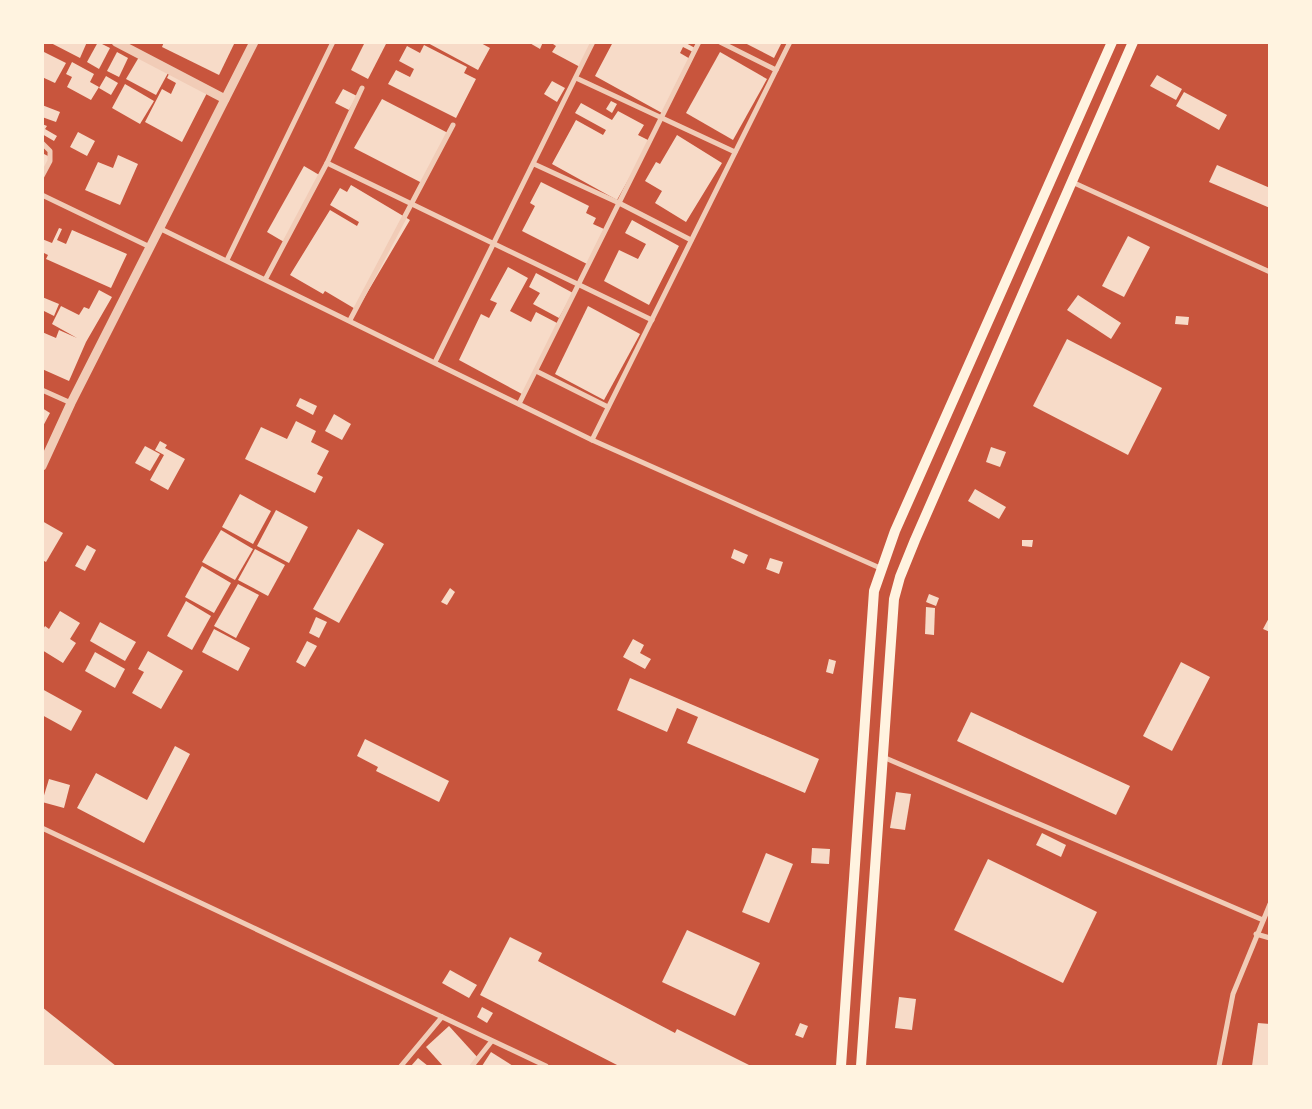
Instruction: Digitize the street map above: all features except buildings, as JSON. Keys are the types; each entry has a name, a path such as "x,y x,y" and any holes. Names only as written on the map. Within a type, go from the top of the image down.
{"main road":[{"path":"841,1066 871,611 880,568 1112,42"},
{"path":"861,1066 891,620 900,577 1134,42"}],"street":[{"path":"116,42 225,99"},
{"path":"42,466 71,403 254,42"},
{"path":"227,260 333,42"},
{"path":"435,362 593,42"},
{"path":"519,404 699,42"},
{"path":"720,42 776,70"},
{"path":"592,440 790,42"},
{"path":"576,78 735,152"},
{"path":"266,278 326,163 362,88"},
{"path":"350,320 452,125"},
{"path":"42,143 50,151 50,161 42,176"},
{"path":"326,163 652,320"},
{"path":"534,164 619,203 691,240"},
{"path":"1072,182 1270,272"},
{"path":"42,194 150,247"},
{"path":"159,228 266,278 592,440 880,568"},
{"path":"536,371 608,407"},
{"path":"42,390 71,403"},
{"path":"883,757 1263,920"},
{"path":"42,828 442,1016 491,1042 546,1066"},
{"path":"1219,1066 1233,994 1256,934 1270,904"},
{"path":"1256,934 1270,938"},
{"path":"401,1066 442,1016"},
{"path":"472,1066 491,1042"}]}
